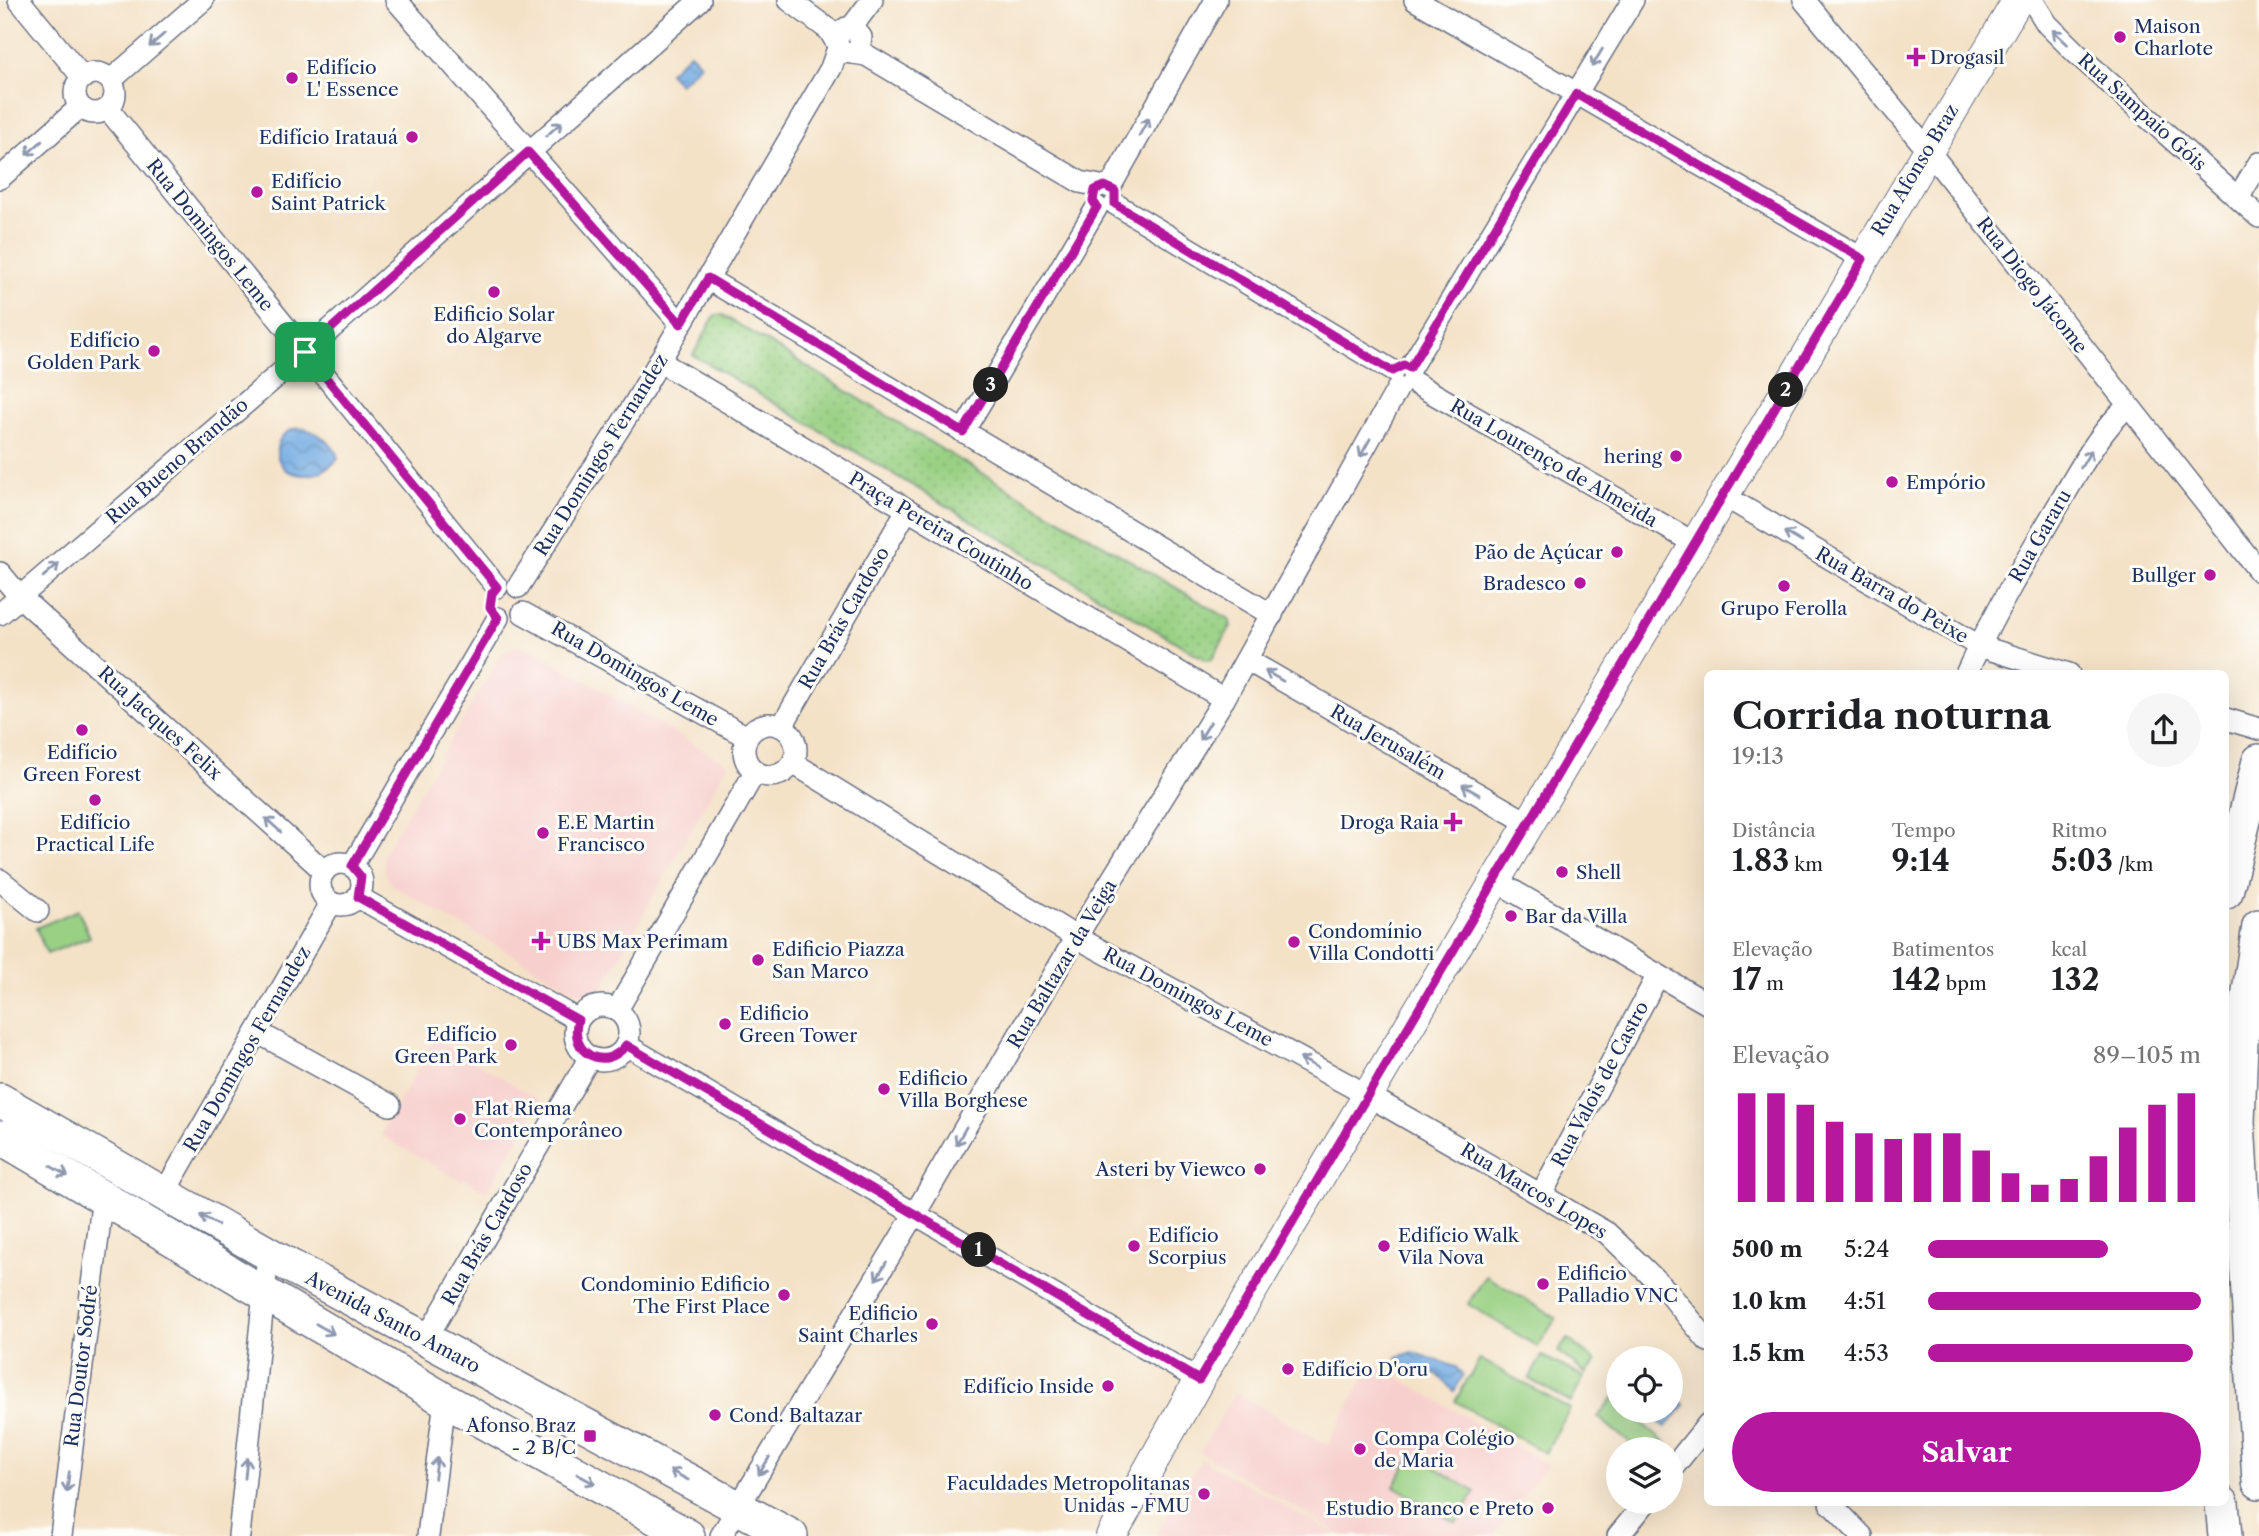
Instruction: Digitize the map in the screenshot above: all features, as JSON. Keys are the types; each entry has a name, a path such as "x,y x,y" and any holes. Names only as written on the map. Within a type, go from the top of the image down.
{"main road":[{"path":"2229,880 2259,761"},
{"path":"2259,926 2241,1043 2238,1122 2259,1482"},
{"name":"Avenida Santo Amaro","path":"0,1100 268,1254 791,1536"},
{"name":"Avenida Santo Amaro","path":"0,1137 444,1400 688,1536"},
{"path":"2222,1506 2225,1536"}],"street":[{"path":"19,0 83,78"},
{"path":"111,80 203,0"},
{"path":"396,0 681,324"},
{"name":"Rua Bueno Brandão","path":"0,614 305,352 699,0"},
{"name":"Rua Lourenço de Almeida","path":"789,0 1099,195 1403,377 1696,544"},
{"path":"963,432 1099,195 1216,0"},
{"path":"1415,0 1863,259"},
{"name":"Rua Baltazar da Veiga","path":"720,1536 916,1212 1076,937 1224,699 1403,377 1633,0"},
{"name":"Rua Diogo Jácome","path":"1804,0 1927,149 2127,407 2259,571"},
{"name":"Rua Afonso Braz","path":"1111,1536 1199,1380 1696,544 1927,149 2018,0"},
{"name":"Rua Sampaio Góis","path":"2032,0 2047,24 2076,52 2259,217"},
{"name":"Rua Domingos Fernandez","path":"508,587 659,361 850,38"},
{"path":"97,73 111,80 116,95 108,110 93,114 80,107 75,92 83,78 97,73"},
{"path":"0,178 80,107"},
{"name":"Rua Domingos Leme","path":"108,110 305,352 508,587"},
{"path":"2238,198 2259,163"},
{"path":"708,278 1272,615"},
{"name":"Praça Pereira Coutinho","path":"659,361 1224,699"},
{"name":"Rua Gararu","path":"1968,670 2026,559 2092,449 2111,421 2127,407"},
{"name":"Rua Barra do Peixe","path":"1724,496 1979,646 2056,670"},
{"name":"Rua Brás Cardoso","path":"782,726 907,510"},
{"name":"Rua Jacques Felix","path":"0,573 20,597 324,871"},
{"path":"508,587 526,599 523,613 511,621 498,618 490,607 492,593 508,587"},
{"name":"Rua Domingos Leme","path":"523,613 747,737"},
{"path":"352,866 498,618"},
{"name":"Rua Jerusalém","path":"1247,660 1530,824"},
{"path":"2229,720 2259,729"},
{"path":"763,724 782,726 796,742 793,763 777,775 755,772 744,757 747,737 763,724"},
{"name":"Rua Domingos Leme","path":"793,763 1076,937 1369,1096"},
{"path":"617,1010 755,772"},
{"path":"334,863 352,866 361,877 358,897 349,904 331,903 320,889 324,871 334,863"},
{"path":"0,880 38,911"},
{"path":"1496,881 1704,1002"},
{"path":"358,897 578,1020"},
{"name":"Rua Domingos Fernandez","path":"163,1195 331,903"},
{"name":"Rua Valois de Castro","path":"1542,1193 1658,975"},
{"path":"600,1006 617,1010 628,1030 626,1045 614,1056 598,1059 590,1057 583,1052 576,1037 578,1020 591,1008 600,1006"},
{"path":"257,1032 390,1105"},
{"path":"626,1045 916,1212 1199,1380"},
{"name":"Rua Brás Cardoso","path":"426,1339 590,1057"},
{"name":"Rua Marcos Lopes","path":"1369,1096 1542,1193 1607,1233 1668,1292 1704,1336"},
{"name":"Rua Doutor Sodré","path":"61,1536 103,1196"},
{"path":"239,1536 266,1295 268,1254"},
{"path":"428,1536 444,1400"},
{"path":"1683,1455 1704,1429"},
{"path":"1833,1506 1862,1536"},
{"path":"1618,1536 1636,1514"}],"shaded area":[{"name":"E.E Martin Francisco","path":"518,646 537,652 728,764 602,988 591,993 578,993 392,885 384,871 384,853 502,653"},
{"name":"Flat Riema Contemporâneo","path":"435,1038 541,1101 487,1192 463,1178 461,1181 380,1135"},
{"name":"Compa Colégio de Maria","path":"1372,1362 1547,1465 1493,1536 1343,1536 1200,1452 1235,1392 1327,1445"},
{"path":"1201,1459 1339,1536 1155,1536"}],"green space":[{"path":"715,315 723,315 938,447 1229,619 1231,626 1212,659 1206,660 693,355"},
{"path":"78,910 90,937 47,954 36,928"},
{"path":"1486,1276 1556,1318 1538,1347 1468,1304"},
{"path":"1568,1339 1596,1362 1586,1374 1558,1351"},
{"path":"1542,1356 1584,1377 1571,1402 1529,1379"},
{"path":"1480,1359 1570,1409 1545,1453 1455,1401"},
{"path":"1606,1407 1606,1423 1641,1423 1658,1437 1622,1437 1598,1417"},
{"path":"1413,1454 1475,1492 1456,1523 1394,1486"}],"water":[{"path":"690,53 701,64 679,84 669,72"},
{"path":"298,428 323,438 333,448 338,459 314,474 300,475 286,470 278,457 278,445 285,434"},
{"path":"1413,1352 1456,1367 1463,1376 1454,1391 1437,1374 1400,1368 1397,1357"}],"place":[{"name":"Maison Charlote","path":"2120,37"},
{"name":"Drogasil","path":"1916,57"},
{"name":"Edifício L' Essence","path":"292,78"},
{"name":"Edifício Iratauá","path":"412,137"},
{"name":"Edifício Saint Patrick","path":"257,192"},
{"name":"Edificio Solar do Algarve","path":"494,292"},
{"name":"Edifício Golden Park","path":"154,351"},
{"name":"hering","path":"1676,456"},
{"name":"Empório","path":"1892,482"},
{"name":"Pão de Açúcar","path":"1617,552"},
{"name":"Bullger","path":"2210,575"},
{"name":"Bradesco","path":"1580,583"},
{"name":"Grupo Ferolla","path":"1784,586"},
{"name":"Edifício Green Forest","path":"82,730"},
{"name":"Edifício Practical Life","path":"95,800"},
{"name":"Droga Raia","path":"1453,822"},
{"name":"E.E Martin Francisco","path":"543,833"},
{"name":"Shell","path":"1562,872"},
{"name":"Bar da Villa","path":"1511,916"},
{"name":"UBS Max Perimam","path":"541,941"},
{"name":"Condomínio Villa Condotti","path":"1294,942"},
{"name":"Edificio Piazza San Marco","path":"758,960"},
{"name":"Edificio Green Tower","path":"725,1024"},
{"name":"Edifício Green Park","path":"511,1045"},
{"name":"Edificio Villa Borghese","path":"884,1089"},
{"name":"Flat Riema Contemporâneo","path":"460,1119"},
{"name":"Asteri by Viewco","path":"1260,1169"},
{"name":"Edifício Scorpius","path":"1134,1246"},
{"name":"Edifício Walk Vila Nova","path":"1384,1246"},
{"name":"Edificio Palladio VNC","path":"1543,1284"},
{"name":"Condominio Edificio The First Place","path":"784,1295"},
{"name":"Edificio Saint Charles","path":"932,1324"},
{"name":"Edifício D'oru","path":"1288,1369"},
{"name":"Edifício Inside","path":"1108,1386"},
{"name":"Cond. Baltazar","path":"715,1415"},
{"name":"Afonso Braz - 2 B/C","path":"590,1436"},
{"name":"Compa Colégio de Maria","path":"1360,1449"},
{"name":"Faculdades Metropolitanas Unidas - FMU","path":"1204,1494"},
{"name":"Estudio Branco e Preto","path":"1548,1508"}],"route":[{"path":"1576,94 1863,259 1199,1380 916,1212 626,1045 621,1052 606,1059 590,1057 578,1045 578,1020 358,897 363,884 358,870 352,866 498,618 490,607 492,593 497,587 305,352 528,152 681,324 708,278 963,432 1097,207 1093,195 1100,186 1110,187 1115,191 1115,204 1392,371 1404,365 1410,368 1576,94"}]}
